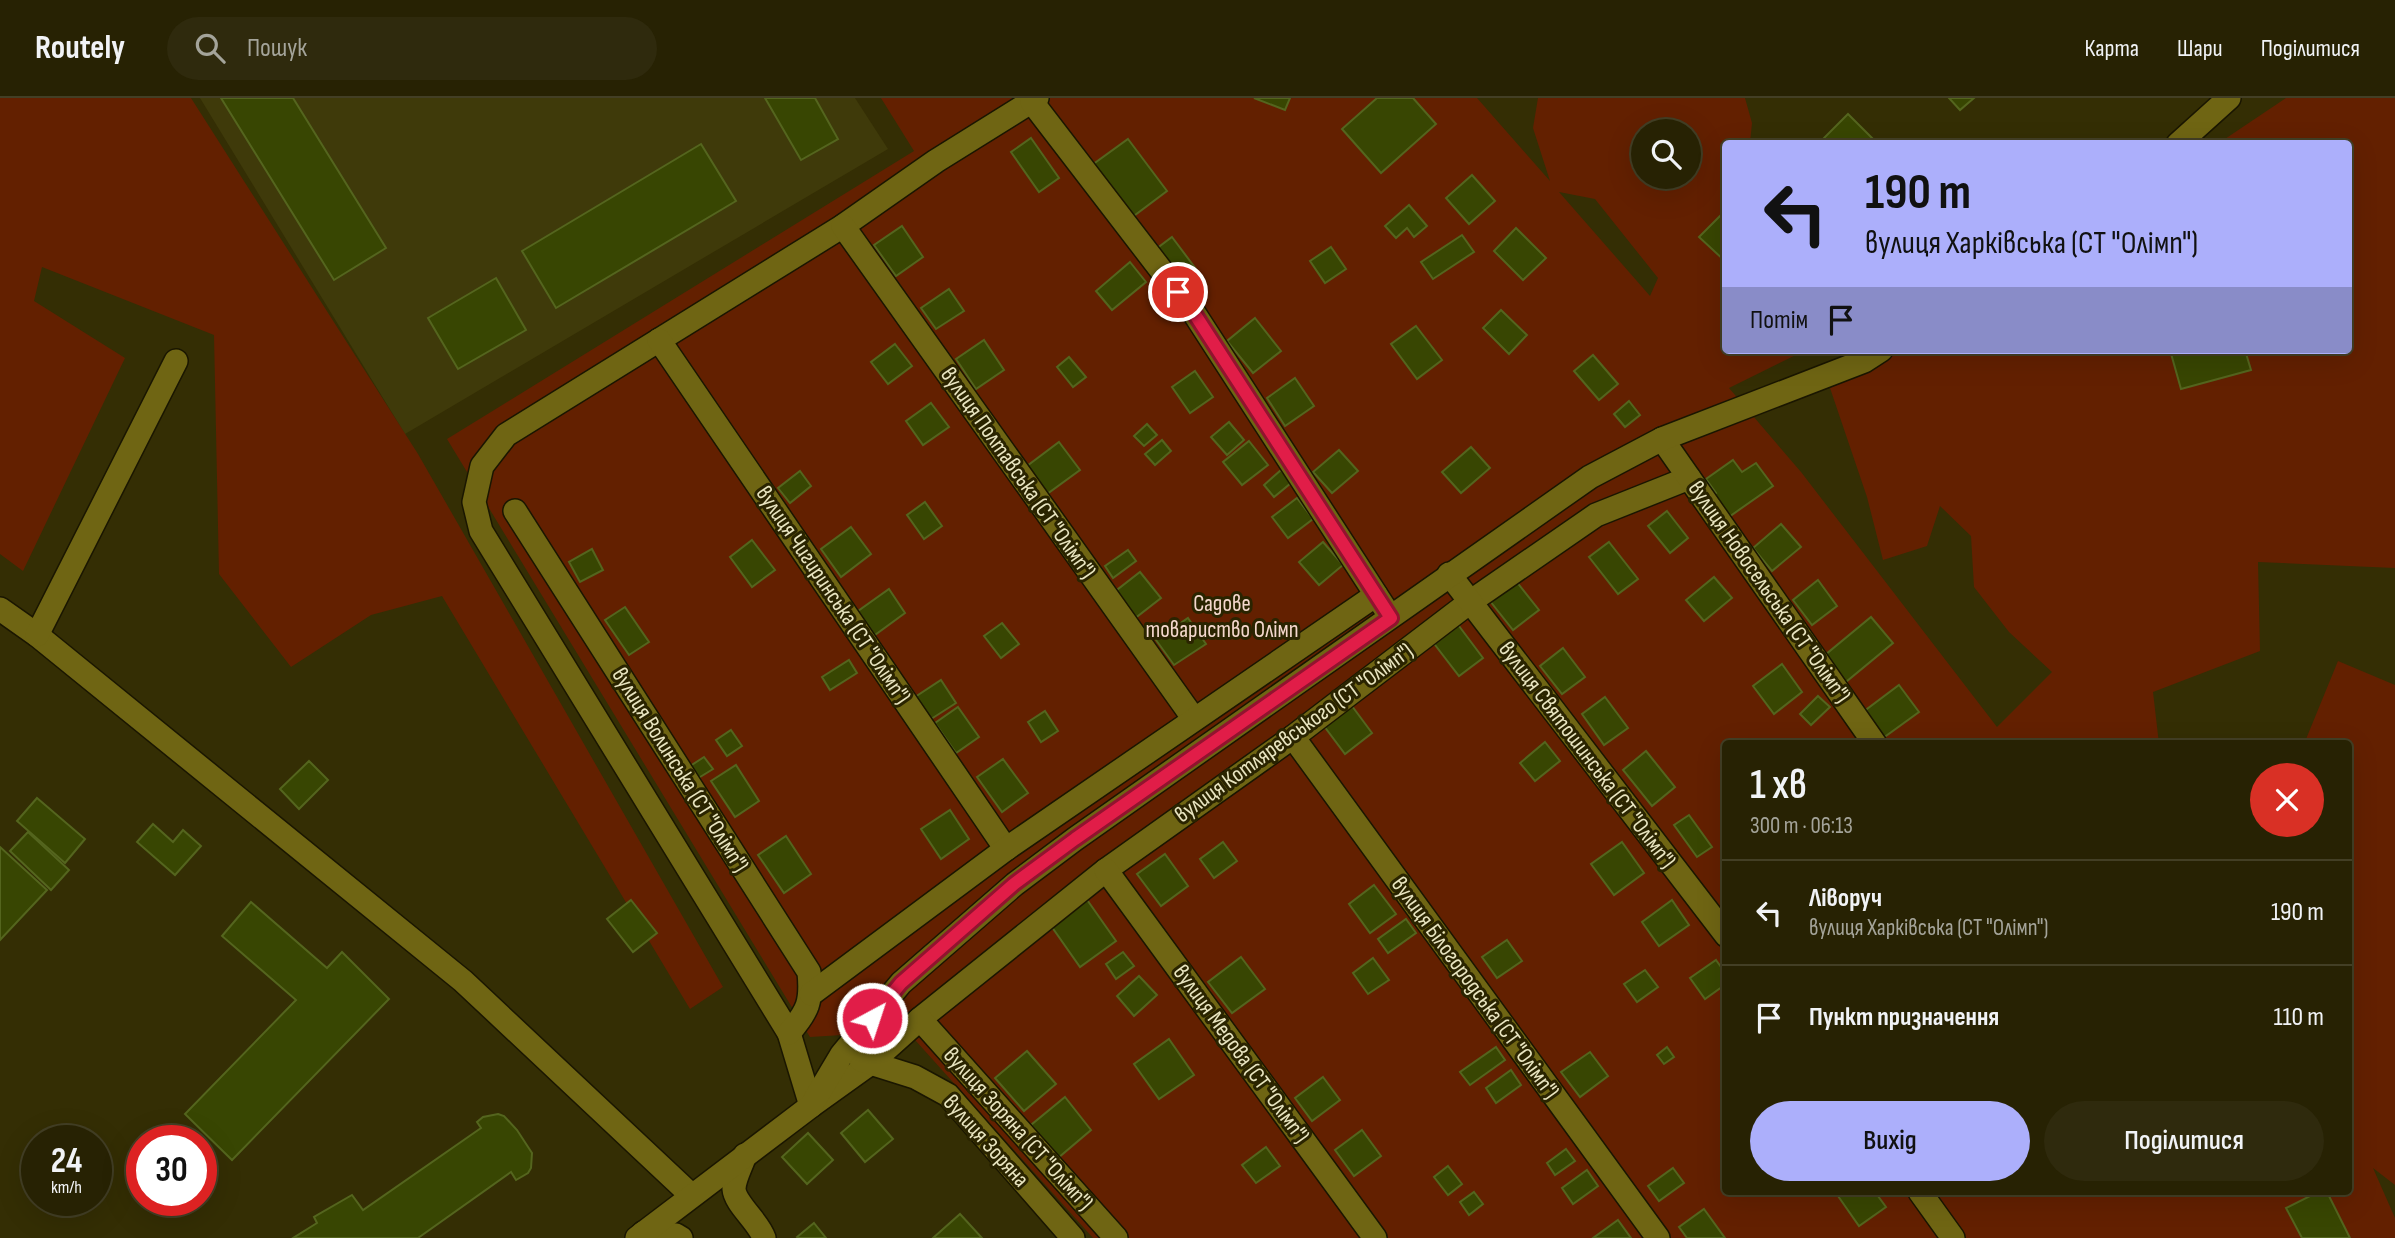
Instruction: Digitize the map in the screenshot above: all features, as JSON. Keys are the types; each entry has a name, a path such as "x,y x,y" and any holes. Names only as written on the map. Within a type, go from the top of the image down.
{"street":[{"path":"2182,140 2229,98"},
{"path":"811,1106 789,1033 481,531 474,502 482,466 506,435 843,226 936,161 1035,100 1194,313 1391,618"},
{"name":"вулиця Полтавська (СТ \"Олімп\")","path":"843,226 1194,719"},
{"name":"вулиця Чигиринська (СТ \"Олімп\")","path":"659,340 1006,849"},
{"path":"811,1106 842,1054 901,983 1014,884 1391,618 1449,574 1591,477 1662,439 1864,361 1875,354"},
{"path":"37,635 176,361"},
{"name":"вулиця Новосельська (СТ \"Олімп\")","path":"1662,439 1872,740"},
{"name":"вулиця Котляревського (СТ \"Олімп\")","path":"640,1236 691,1195 871,1063 920,1019 1106,870 1293,737 1470,602 1595,515 1689,478"},
{"name":"вулиця Волинська (СТ \"Олімп\")","path":"515,511 809,972 811,994"},
{"name":"вулиця Святошинська (СТ \"Олімп\")","path":"1449,574 1722,930"},
{"path":"789,1033 806,1013 811,994 1006,849 1376,595"},
{"path":"0,609 37,635 463,981 691,1195"},
{"name":"вулиця Білогородська (СТ \"Олімп\")","path":"1293,737 1658,1238"},
{"name":"вулиця Медова (СТ \"Олімп\")","path":"1106,870 1375,1238"},
{"name":"вулиця Зоряна (СТ \"Олімп\")","path":"920,1019 1116,1238"},
{"name":"вулиця Зоряна","path":"842,1054 915,1077 948,1095 1073,1238"},
{"path":"745,1156 734,1188 738,1199 764,1238"},
{"path":"640,1236 679,1236 673,1223 691,1195 720,1190 738,1199"},
{"path":"1922,1195 1953,1238"}],"shaded area":[{"path":"200,98 855,98 888,149 405,434"}],"green space":[{"path":"0,98 191,98 418,454 723,987 690,1009 442,596 371,615 291,667 219,574 214,335 42,267 34,301 125,358 23,571 0,554"},
{"name":"Садове товариство Олімп","path":"881,98 1477,98 1550,181 1533,128 1538,98 1745,98 1752,123 1750,140 1722,140 1722,354 1798,354 1729,388 1801,472 1997,727 2052,672 2009,632 1974,587 1971,536 1940,506 1927,546 1883,560 1867,497 1830,388 1893,354 2352,354 2352,140 2223,140 2286,98 2395,98 2395,568 2258,562 2260,651 2153,692 2159,740 1722,740 1722,1195 2352,1195 2352,740 2306,740 2338,661 2395,685 2395,1185 2373,1168 2395,1218 2395,1238 1093,1238 907,1031 810,1037 447,439 914,151","holes":["1559,192 1595,199 1658,278 1650,296"]}],"building":[{"path":"221,98 293,98 386,248 334,280"},
{"path":"765,98 815,98 838,139 801,160"},
{"path":"1254,98 1290,98 1285,110"},
{"path":"1377,98 1413,98 1436,124 1381,173 1342,129"},
{"path":"1949,98 1974,98 1960,110"},
{"path":"1848,114 1874,140 1822,140"},
{"path":"1031,138 1059,178 1039,192 1011,152"},
{"path":"1128,139 1167,191 1131,218 1092,165"},
{"path":"701,144 736,201 556,308 522,251"},
{"path":"1472,175 1495,201 1469,224 1446,198"},
{"path":"1409,205 1427,226 1414,237 1407,228 1396,238 1385,226"},
{"path":"1722,214 1722,258 1699,237"},
{"path":"902,226 923,257 896,276 874,245"},
{"path":"1516,228 1546,258 1523,280 1494,251"},
{"path":"1462,235 1474,252 1433,279 1421,262"},
{"path":"1172,237 1196,269 1179,281 1156,249"},
{"path":"1331,247 1346,269 1325,283 1310,261"},
{"path":"1130,262 1146,282 1112,310 1096,291"},
{"path":"496,278 526,330 458,369 428,318"},
{"path":"949,289 964,311 936,329 921,308"},
{"path":"1501,310 1527,335 1509,354 1483,328"},
{"path":"1255,318 1281,351 1253,373 1227,341"},
{"path":"1416,326 1442,360 1417,379 1391,344"},
{"path":"984,340 1004,370 976,389 956,359"},
{"path":"895,344 912,366 888,384 871,362"},
{"path":"2171,354 2246,354 2251,370 2181,389"},
{"path":"1593,355 1618,384 1599,400 1574,371"},
{"path":"1069,357 1086,377 1073,387 1057,367"},
{"path":"1195,371 1213,397 1190,413 1172,387"},
{"path":"1295,378 1314,406 1285,426 1267,398"},
{"path":"1629,401 1640,415 1625,427 1614,414"},
{"path":"931,403 949,427 923,445 906,421"},
{"path":"1229,422 1244,440 1227,455 1211,437"},
{"path":"1147,424 1157,435 1144,446 1134,436"},
{"path":"1162,440 1171,451 1155,465 1145,454"},
{"path":"1249,441 1268,465 1242,485 1223,462"},
{"path":"1059,442 1080,470 1047,494 1027,466"},
{"path":"1471,447 1490,468 1461,493 1442,472"},
{"path":"1339,450 1358,471 1332,493 1313,472"},
{"path":"1733,460 1742,472 1756,463 1773,486 1726,519 1710,497 1716,493 1706,479"},
{"path":"1281,470 1291,483 1274,497 1264,485"},
{"path":"800,471 811,486 790,503 778,488"},
{"path":"1297,498 1313,519 1288,538 1272,517"},
{"path":"925,502 942,526 924,539 907,515"},
{"path":"1667,511 1688,538 1670,553 1648,526"},
{"path":"1781,524 1801,547 1772,571 1753,548"},
{"path":"851,527 871,554 841,577 821,549"},
{"path":"752,540 775,570 752,587 730,557"},
{"path":"1323,542 1343,565 1319,585 1299,562"},
{"path":"1609,542 1638,579 1618,594 1589,557"},
{"path":"592,549 603,570 580,582 569,562"},
{"path":"1128,550 1136,561 1113,578 1105,566"},
{"path":"1140,572 1161,598 1134,619 1113,593"},
{"path":"1714,577 1732,598 1704,621 1686,600"},
{"path":"1818,580 1837,606 1812,625 1793,600"},
{"path":"1516,581 1539,610 1513,630 1490,601"},
{"path":"889,589 905,613 868,640 851,616"},
{"path":"625,607 649,642 629,655 605,620"},
{"path":"1871,617 1893,643 1841,686 1819,660"},
{"path":"1188,618 1206,644 1174,665 1156,640"},
{"path":"1456,622 1483,658 1459,676 1432,641"},
{"path":"1002,623 1019,644 1001,658 984,636"},
{"path":"1563,648 1585,677 1562,694 1540,666"},
{"path":"849,660 857,673 830,690 822,677"},
{"path":"1782,664 1802,692 1774,714 1753,686"},
{"path":"941,680 956,703 928,721 912,699"},
{"path":"1899,685 1919,712 1883,738 1863,712"},
{"path":"1818,696 1830,707 1811,725 1800,714"},
{"path":"1605,697 1628,728 1604,745 1582,714"},
{"path":"1349,702 1372,733 1345,754 1321,722"},
{"path":"958,707 979,737 956,753 935,723"},
{"path":"1045,711 1058,731 1041,742 1028,722"},
{"path":"731,730 742,746 727,756 716,740"},
{"path":"1545,742 1560,761 1535,781 1520,763"},
{"path":"1646,751 1675,787 1652,806 1623,770"},
{"path":"704,757 713,769 692,782 684,770"},
{"path":"1003,759 1028,793 1002,812 977,777"},
{"path":"309,761 328,780 299,809 280,789"},
{"path":"736,765 759,801 735,817 711,781"},
{"path":"37,798 85,839 65,863 17,821"},
{"path":"950,810 969,839 941,859 921,829"},
{"path":"1689,815 1712,847 1697,857 1674,825"},
{"path":"153,824 173,842 183,830 201,846 175,875 137,842"},
{"path":"28,832 69,870 51,890 10,851"},
{"path":"786,836 811,874 784,893 758,855"},
{"path":"1223,842 1237,861 1214,878 1200,859"},
{"path":"1622,842 1644,873 1614,895 1591,864"},
{"path":"0,847 47,890 0,940"},
{"path":"1165,854 1188,886 1161,906 1137,874"},
{"path":"1374,885 1396,914 1370,933 1349,904"},
{"path":"1083,894 1116,941 1080,967 1047,920"},
{"path":"631,900 657,933 633,952 607,919"},
{"path":"1672,900 1689,925 1659,946 1642,922"},
{"path":"251,902 327,968 342,952 389,999 232,1160 217,1145 217,1125 196,1125 185,1114 296,1000 222,936"},
{"path":"1406,919 1416,933 1388,953 1378,939"},
{"path":"1507,940 1522,961 1497,978 1482,957"},
{"path":"1123,952 1134,966 1116,979 1106,964"},
{"path":"1241,957 1265,989 1232,1013 1208,982"},
{"path":"1373,958 1389,980 1368,994 1353,973"},
{"path":"1716,960 1722,968 1722,987 1705,999 1690,978"},
{"path":"1645,970 1658,987 1637,1002 1624,984"},
{"path":"1139,976 1157,995 1134,1016 1117,996"},
{"path":"1169,1039 1194,1075 1159,1099 1134,1064"},
{"path":"1496,1047 1505,1060 1470,1085 1460,1072"},
{"path":"1667,1047 1674,1057 1664,1064 1657,1055"},
{"path":"1027,1051 1056,1084 1024,1111 995,1078"},
{"path":"1590,1052 1608,1076 1580,1097 1561,1072"},
{"path":"1511,1070 1521,1085 1496,1103 1486,1088"},
{"path":"1323,1077 1340,1100 1312,1121 1295,1098"},
{"path":"1065,1097 1091,1130 1058,1158 1031,1125"},
{"path":"868,1110 893,1139 865,1162 841,1133"},
{"path":"498,1114 504,1116 517,1130 532,1153 528,1173 516,1180 511,1172 418,1238 293,1238 317,1223 314,1217 352,1195 363,1210 481,1128 477,1122 483,1117"},
{"path":"1362,1130 1381,1156 1354,1176 1335,1150"},
{"path":"808,1133 833,1160 807,1184 782,1157"},
{"path":"1266,1147 1280,1166 1256,1183 1242,1165"},
{"path":"1566,1149 1575,1161 1555,1175 1547,1163"},
{"path":"1448,1166 1462,1184 1448,1195 1434,1177"},
{"path":"1673,1168 1684,1183 1659,1201 1648,1186"},
{"path":"1587,1170 1598,1186 1573,1204 1562,1188"},
{"path":"1474,1192 1483,1204 1469,1215 1460,1202"},
{"path":"1877,1195 1886,1207 1859,1226 1838,1196"},
{"path":"2312,1195 2328,1195 2350,1238 2302,1238 2286,1208"},
{"path":"1704,1209 1725,1238 1687,1238 1679,1227"},
{"path":"960,1214 982,1238 933,1238"},
{"path":"1618,1220 1631,1238 1593,1238"},
{"path":"814,1223 826,1238 797,1237"}],"route":[{"path":"872,1018 901,983 1014,884 1391,618 1178,292"}]}
